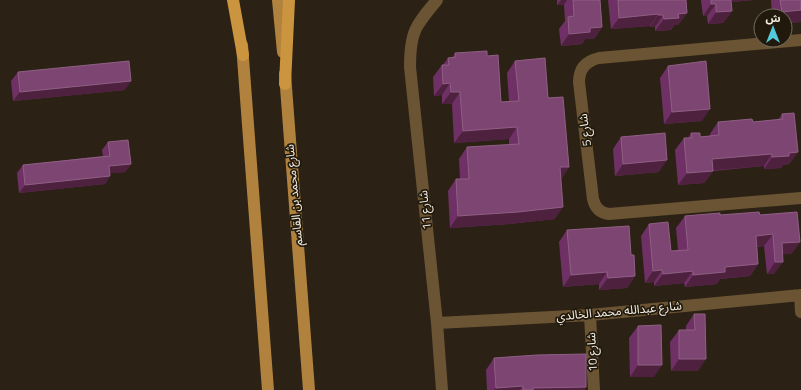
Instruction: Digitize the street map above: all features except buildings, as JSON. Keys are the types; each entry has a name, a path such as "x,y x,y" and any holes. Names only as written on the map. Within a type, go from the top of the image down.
{"highway":[{"path":"233,0 243,55"},
{"path":"285,84 289,0"}],"main road":[{"path":"239,0 268,390"},
{"name":"شارع محمد بن القاسم","path":"278,0 310,390"}],"street":[{"name":"شارع 11","path":"437,0 422,18 414,31 410,48 410,67 437,323 442,390"},
{"name":"شارع 5","path":"801,40 599,58 584,65 579,76 593,199 596,208 604,213 609,214 801,198"},
{"name":"شارع عبدالله محمد الخالدي","path":"437,323 590,315 800,295"},
{"path":"800,295 801,312"},
{"name":"شارع 10","path":"590,315 594,390"}]}
